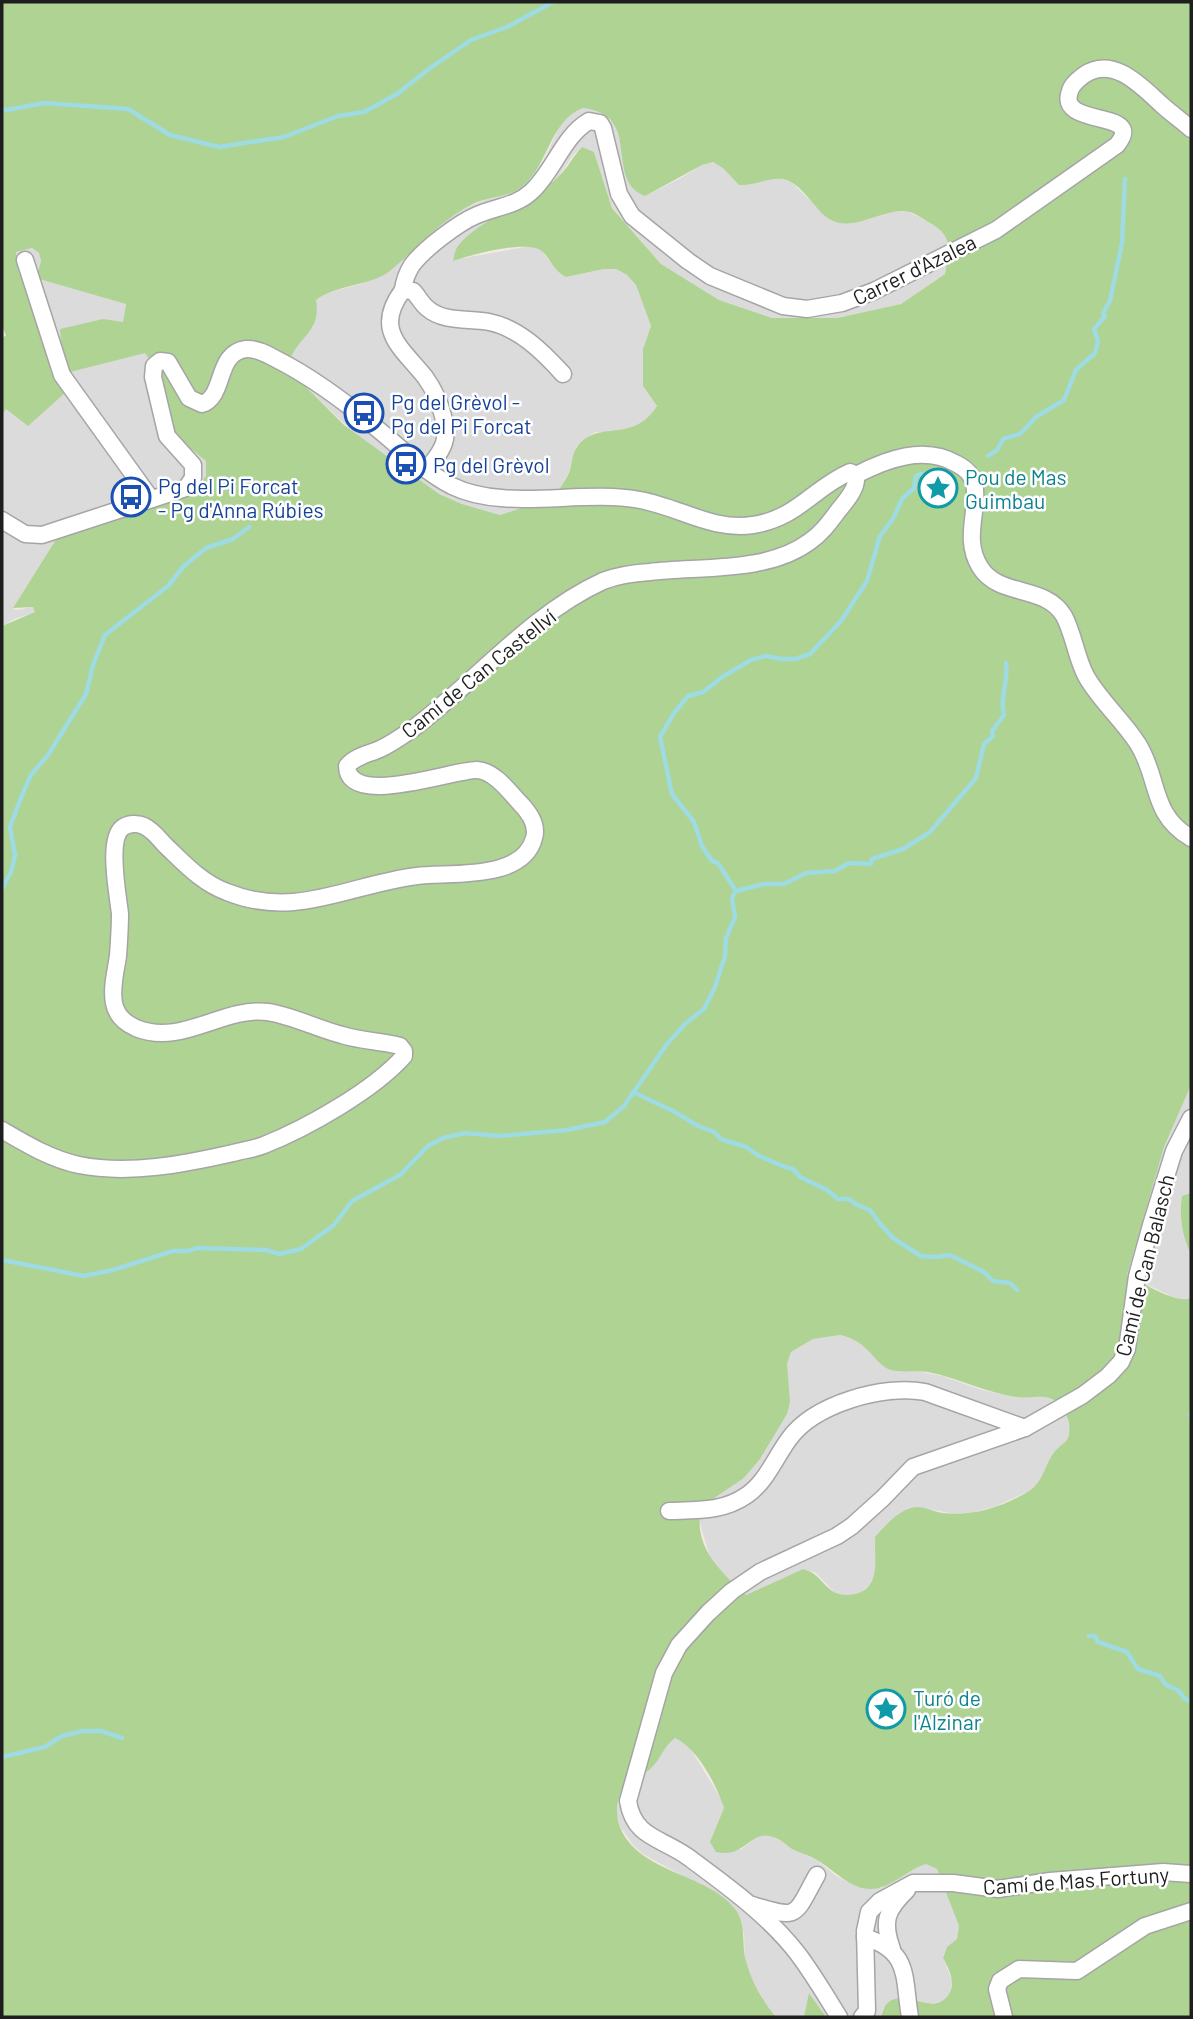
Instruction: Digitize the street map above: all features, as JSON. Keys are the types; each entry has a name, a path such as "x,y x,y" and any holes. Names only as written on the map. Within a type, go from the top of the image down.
{"street":[{"name":"Carrer d'Azalea","path":"402,290 407,273 416,261 464,221 520,201 529,194 547,176 573,134 589,121 597,121 603,128 619,194 627,211 637,221 710,276 783,306 807,309 842,303 874,291 996,230 1051,189 1090,166 1118,145 1122,131 1116,124 1078,114 1070,104 1072,86 1087,74 1103,69 1125,74 1191,129"},
{"path":"26,260 62,375 151,499"},
{"path":"427,470 442,447 446,434 445,426 430,384 392,338 390,317 393,305 402,290 412,291 426,307 439,315 490,322 516,333 540,350 563,374"},
{"path":"2,520 25,534 42,535 65,530 181,491 189,485 194,474 190,460 167,436 153,368 164,360 170,364 189,398 202,404 213,397 224,366 235,354 248,349 263,352 304,374 328,390 427,470 451,485 484,497 642,500 720,525 753,525 789,514 837,478 850,472 856,475 882,462 911,455 927,455 955,462 971,475 974,484 972,541 980,568 995,582 1047,599 1056,605 1070,629 1089,680 1140,749 1162,809 1178,829 1191,838"},
{"name":"Camí de Can Castellví","path":"2,1129 61,1160 96,1168 143,1167 207,1159 263,1146 332,1111 388,1071 404,1056 400,1046 349,1037 268,1012 240,1014 187,1031 164,1033 149,1033 124,1021 118,1014 113,998 120,918 114,852 119,831 127,825 145,826 210,885 236,896 263,902 289,903 320,899 405,878 483,872 509,865 529,848 535,837 534,825 527,811 502,784 487,773 478,770 418,783 381,786 352,779 347,772 347,766 402,737 495,656 573,596 606,580 669,569 757,563 795,551 824,529 852,492 857,481 856,475"},
{"name":"Camí de Can Balasch","path":"746,1904 686,1856 638,1827 631,1816 628,1801 664,1673 693,1628 732,1591 760,1572 837,1536 852,1526 884,1498 913,1467 1025,1428 1083,1395 1108,1376 1124,1356 1137,1276 1174,1151 1191,1118"},
{"path":"669,1511 715,1510 732,1504 761,1483 789,1439 814,1415 828,1407 892,1390 925,1392 1025,1428"},
{"name":"Camí de Mas Fortuny","path":"913,1883 998,1889 1050,1881 1163,1872 1191,1874"},
{"path":"746,1904 786,1915 792,1913 799,1908 817,1875"},
{"path":"862,2017 867,2011 865,1937 869,1912 880,1901 913,1883"},
{"path":"910,2017 902,1965 892,1949 886,1932 886,1922 898,1899 913,1883"},
{"path":"746,1904 784,1938 839,2017"},
{"name":"Camí de Mas Fortuny","path":"1004,2017 997,1989 1000,1981 1019,1969 1077,1971 1145,1926 1191,1911"},
{"path":"865,1937 892,1949"}],"shaded area":[{"path":"583,108 596,109 615,125 624,155 623,166 645,196 702,165 713,162 723,167 731,177 779,178 791,182 831,220 856,222 886,212 907,211 939,228 947,237 949,250 945,274 901,304 837,318 772,318 719,300 661,264 612,207 594,152 582,147 559,176 540,191 466,238 453,260 530,246 542,251 566,277 604,269 616,269 627,275 636,285 651,326 643,349 643,386 657,406 650,418 639,426 595,432 576,447 569,472 555,497 500,515 439,494 355,434 308,389 294,371 290,358 295,347 313,327 316,300 326,293 361,284 388,272 451,215 531,178 546,156 562,121 571,112"},
{"path":"32,248 39,253 41,261 36,277 126,303 123,322 108,321 145,352 160,374 172,429 206,461 206,476 198,489 186,498 60,537 13,608 16,610 33,607 36,612 2,626 2,415 37,314 16,259 16,252"},
{"path":"1191,1085 1191,1193 1182,1197 1181,1221 1191,1254 1191,1298 1185,1301 1127,1275 1164,1147"},
{"path":"840,1335 854,1338 872,1353 916,1371 1017,1398 1041,1396 1052,1399 1067,1417 1070,1430 1066,1441 1056,1450 1039,1483 1029,1491 994,1507 969,1513 956,1514 917,1507 906,1510 895,1518 875,1537 875,1575 869,1586 859,1594 846,1596 834,1592 816,1573 803,1569 746,1595 716,1567 710,1557 699,1520 701,1507 744,1478 760,1459 787,1414 787,1364 791,1352 813,1339"},
{"path":"675,1738 685,1743 693,1753 720,1797 724,1808 720,1819 740,1850 760,1835 773,1836 794,1850 817,1860 836,1876 857,1886 881,1888 913,1868 926,1864 937,1869 959,1926 957,1940 947,1947 943,1958 952,1981 950,1993 942,2002 883,2008 881,2017 826,2017 810,1994 804,2017 776,2017 754,1985 745,1960 744,1933 723,1898 643,1854 619,1825 616,1813 623,1788 643,1775 660,1757 665,1746"}],"green space":[{"path":"2,2 1191,2 1191,1085 1164,1147 1127,1275 1169,1296 1191,1298 1191,2017 881,2017 886,2005 892,2000 899,1998 937,2003 951,1990 951,1976 943,1958 947,1947 957,1939 959,1926 937,1869 926,1864 885,1886 870,1889 853,1885 817,1860 772,1837 756,1838 734,1852 716,1852 710,1842 724,1808 699,1759 675,1738 652,1767 623,1790 619,1797 618,1821 626,1838 638,1851 654,1862 707,1887 735,1909 741,1921 746,1961 751,1977 776,2017 2,2017 2,626 35,612 33,607 13,608 55,541 60,537 193,494 206,476 206,461 178,438 172,429 160,374 145,353 70,372 62,351 60,329 103,319 123,322 126,304 36,278 41,261 39,253 32,248 16,252 18,270 66,392 28,426 6,409 2,415 2,337 6,336 2,325","holes":["583,108 601,113 613,122 626,176 633,188 645,196 702,165 713,162 723,168 739,185 777,179 789,181 825,216 840,223 858,222 896,211 909,212 943,233 948,244 945,274 901,304 837,318 772,318 719,300 661,264 612,208 594,152 582,147 562,173 547,186 467,236 457,248 453,261 497,250 533,247 540,250 566,277 604,269 616,269 627,275 636,285 651,326 643,349 643,386 657,406 637,425 595,434 586,439 575,450 569,473 555,497 500,515 439,494 344,425 308,389 294,371 290,359 316,319 316,300 333,291 381,276 461,211 479,201 511,193 523,186 539,166 563,122","840,1335 858,1342 891,1370 928,1372 1004,1395 1052,1399 1067,1417 1069,1435 1050,1458 1034,1487 1010,1501 965,1513 943,1513 917,1507 899,1514 875,1537 875,1571 873,1579 864,1591 850,1595 836,1593 803,1569 746,1595 710,1557 701,1534 701,1507 744,1478 760,1459 787,1414 790,1402 787,1364 791,1352 813,1339"]},
{"path":"1191,1193 1191,1254 1183,1233 1181,1211 1182,1196"},
{"path":"809,1993 824,2014 826,2017 804,2017"}],"waterway":[{"path":"2,109 44,103 128,109 170,135 219,147 284,137 338,116 364,112 397,94 471,40 507,27 553,2"},
{"path":"988,456 997,450 1003,439 1020,434 1036,417 1064,400 1076,370 1095,353 1098,341 1094,329 1105,316 1103,313 1110,301 1122,243 1125,179"},
{"path":"736,891 718,863 712,861 702,846 694,822 672,794 660,737 688,696 703,692 751,660 766,656 795,659 810,654 841,621 867,581 880,536 893,519 902,499 914,488 916,476 921,474 950,480"},
{"path":"2,889 11,872 15,855 10,827 22,795 31,775 48,755 86,694 93,665 105,635 168,586 183,567 206,548 233,539 249,527"},
{"path":"736,891 764,884 784,884 806,873 835,871 849,863 871,864 872,859 903,849 930,832 976,778 984,744 993,736 992,731 1004,715 1006,663"},
{"path":"2,1260 84,1276 173,1251 198,1248 266,1250 279,1254 301,1249 334,1225 352,1201 400,1175 428,1146 443,1138 465,1133 500,1136 567,1130 605,1122 624,1106 667,1044 686,1023 704,1009 715,987 725,956 726,938 735,917 732,898 736,891"},
{"path":"633,1092 714,1132 721,1139 746,1147 759,1156 793,1169 800,1177 827,1190 838,1199 849,1199 870,1210 893,1238 921,1256 950,1255 984,1272 993,1281 1010,1283 1017,1290"},
{"path":"1089,1636 1095,1636 1098,1642 1127,1652 1138,1669 1160,1676 1166,1685 1178,1690 1185,1699 1191,1701"},
{"path":"2,1757 45,1747 62,1736 83,1731 101,1731 122,1738"}],"place":[{"name":"Pg del Grèvol - Pg del Pi Forcat","path":"364,413"},
{"name":"Pg del Grèvol","path":"406,464"},
{"name":"Pou de Mas Guimbau","path":"938,488"},
{"name":"Pg del Pi Forcat - Pg d'Anna Rúbies","path":"131,497"},
{"name":"Turó de l'Alzinar","path":"886,1709"}]}
